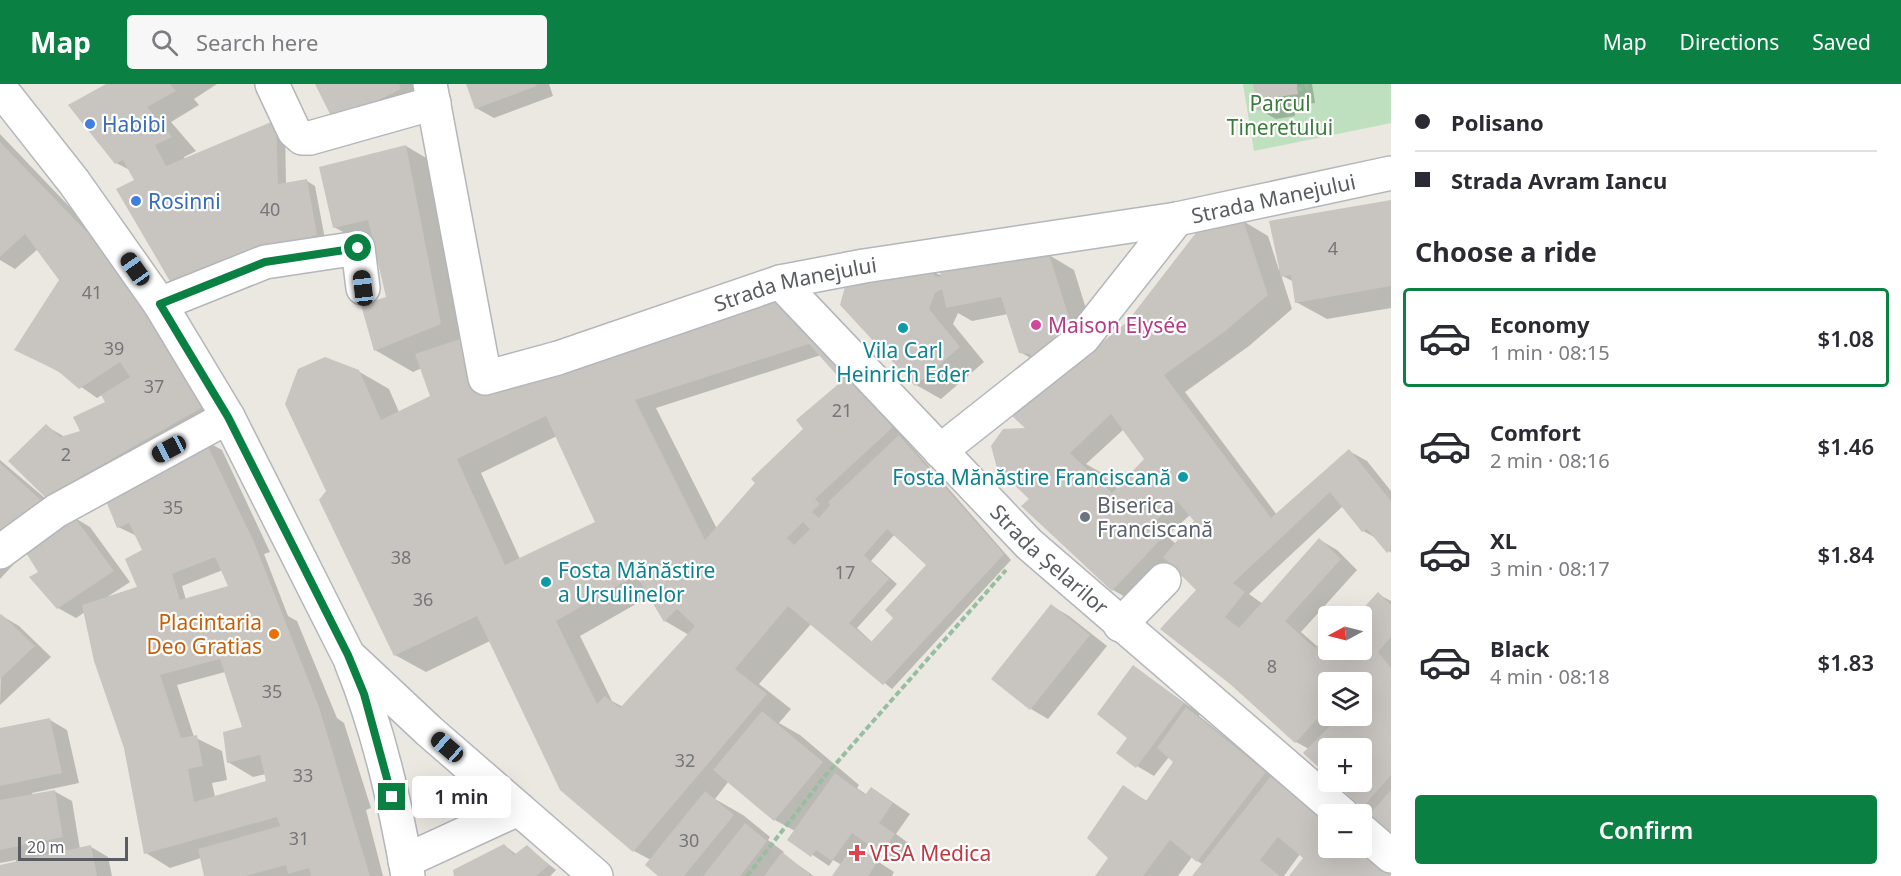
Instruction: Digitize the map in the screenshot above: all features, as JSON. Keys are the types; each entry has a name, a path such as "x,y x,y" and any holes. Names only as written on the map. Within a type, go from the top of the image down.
{"street":[{"path":"272,84 294,131 302,138 310,138 432,94"},
{"path":"12,90 160,304 228,417 348,655 364,694 387,776 407,869 518,809"},
{"name":"Strada Manejului","path":"432,94 485,378 558,358 780,282 864,266 1177,219 1391,173"},
{"path":"940,451 1083,338 1177,219"},
{"path":"160,304 265,262 358,248 363,288"},
{"name":"Strada Șelarilor","path":"780,282 1029,544 1120,625 1330,804"},
{"path":"0,552 56,511 228,417"},
{"path":"1120,625 1164,580"},
{"path":"348,655 518,809 596,876"},
{"path":"1372,840 1391,856"}],"path":[{"path":"1298,89 1306,88 1306,84"},
{"path":"747,876 825,776 1029,544"}],"green space":[{"name":"Parcul Tineretului","path":"1243,84 1391,84 1391,123 1254,151"}],"building":[{"path":"106,84 170,84 176,91 147,107 172,137 155,145 166,166 276,120 278,184 307,179 317,235 254,254 174,288 116,189 134,180 123,160 115,164 68,105"},
{"path":"315,84 399,84 401,89 334,122"},
{"path":"466,84 536,84 537,86 475,109"},
{"path":"1253,84 1297,84 1298,94 1277,97 1278,107 1257,110"},
{"path":"0,142 88,233 142,304 205,406 45,497 8,461 46,424 60,437 80,431 73,417 105,402 101,395 130,377 120,362 79,389 58,371 14,350 59,280 25,234 0,257"},
{"path":"406,145 441,324 374,351 361,305 386,297 368,220 333,228 319,167"},
{"path":"1391,200 1391,286 1295,303 1291,275 1281,277 1269,221"},
{"path":"1243,220 1268,295 1224,332 1164,375 1271,518 1349,449 1391,501 1391,549 1387,553 1367,529 1362,532 1330,492 1233,583 1245,592 1225,617 1239,628 1319,538 1341,559 1285,621 1315,648 1318,645 1318,660 1372,660 1372,606 1365,606 1378,592 1391,605 1391,637 1378,652 1391,668 1391,775 1366,804 1358,804 1345,792 1372,792 1372,738 1318,738 1330,726 1372,726 1372,672 1318,672 1318,718 1295,743 1230,684 1160,629 1196,590 1163,557 1194,521 1177,501 1148,528 1161,539 1112,591 1021,506 1029,499 997,468 991,446 1003,429 1025,428 1012,416 1127,322 1202,225","holes":["1111,414 1144,459 1112,493 1070,453"]},
{"path":"1049,254 1073,330 1033,362 1030,354 1019,353 1001,297 946,308 942,289 935,293 929,309 960,347 915,386 840,305 846,283 934,270 934,276 941,277 940,272"},
{"path":"776,298 893,427 815,499 820,504 812,512 819,518 830,505 828,502 899,435 1004,554 883,685 788,606 735,669 767,694 633,852 560,790 477,616 394,656 319,500 326,491 285,404 298,369 325,357 359,370 381,420 430,396 415,354 460,339 477,394 612,353","holes":["809,344 842,381 796,420 803,429 751,479 755,483 705,540 635,400","546,416 595,522 505,565 457,459","803,522 810,529 794,545 787,538","887,529 926,565 885,610 893,618 871,642 849,623 889,579 864,555","636,575 664,622 677,609 695,626 620,708 605,696 597,704 556,621"]},
{"path":"204,438 254,542 319,707 370,876 311,876 309,868 288,874 286,865 246,876 204,876 198,849 280,826 277,817 144,854 124,748 94,661 82,605 137,587 125,559 142,550 129,523 117,528 102,491","holes":["215,557 228,586 180,600 172,574","220,659 242,727 223,732 227,763 260,755 266,781 194,802 188,769 203,766 197,735 181,738 160,675"]},
{"path":"0,463 44,503 0,539"},
{"path":"73,515 114,571 57,609 29,577 38,572 23,548"},
{"path":"1051,604 1090,635 1030,710 991,679"},
{"path":"0,615 35,646 0,679"},
{"path":"1133,665 1184,703 1136,768 1116,753 1127,738 1097,714"},
{"path":"1186,707 1266,772 1197,862 1170,840 1143,876 1095,876 1108,858 1087,838 1123,785 1146,801 1173,762 1157,748"},
{"path":"762,711 823,762 774,821 713,770"},
{"path":"50,718 62,773 0,786 0,728"},
{"path":"1318,738 1318,767 1303,753"},
{"path":"835,773 865,795 871,787 893,803 879,823 895,834 881,854 852,833 832,861 816,850 811,857 787,840"},
{"path":"1271,776 1318,813 1318,858 1372,857 1391,872 1391,876 1289,876 1303,858 1278,837 1260,860 1280,876 1192,876"},
{"path":"55,790 63,837 0,850 0,800"},
{"path":"1391,790 1391,835 1372,821 1372,811"},
{"path":"705,791 734,815 684,876 658,876 645,865"},
{"path":"745,823 767,841 740,876 703,876"},
{"path":"504,844 514,855 527,845 549,865 536,876 454,876 453,870"},
{"name":"VISA Medica","path":"854,844 878,861 868,876 832,876"},
{"path":"91,845 97,876 0,876 0,865"},
{"path":"782,852 812,876 764,876"}],"place":[{"name":"Habibi","path":"90,124"},
{"name":"Rosinni","path":"136,201"},
{"name":"Maison Elysée","path":"1036,325"},
{"name":"Vila Carl Heinrich Eder","path":"903,328"},
{"name":"Fosta Mănăstire Franciscană","path":"1183,477"},
{"name":"Biserica Franciscană","path":"1085,517"},
{"name":"Fosta Mănăstire a Ursulinelor","path":"546,582"},
{"name":"Placintaria Deo Gratias","path":"274,634"},
{"name":"VISA Medica","path":"857,853"}],"route":[{"path":"358,248 265,262 160,304 228,417 348,655 364,694 392,797"}]}
